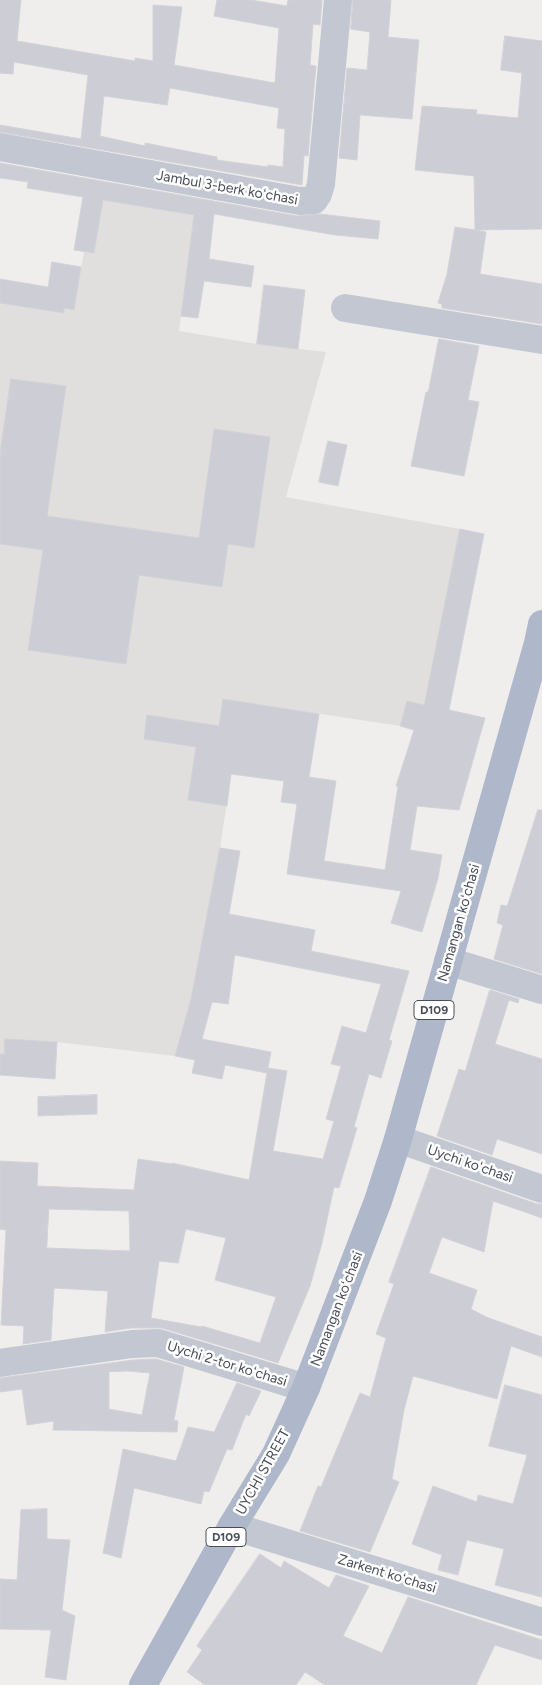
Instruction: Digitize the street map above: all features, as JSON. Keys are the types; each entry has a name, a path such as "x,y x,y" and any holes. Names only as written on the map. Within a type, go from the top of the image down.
{"main road":[{"name":"Namangan koʻchasi","path":"306,1388 378,1202 398,1139 541,637"},
{"name":"UYCHI STREET","path":"143,1685 232,1526 276,1454 306,1388"}],"street":[{"name":"Jambul 3-berk koʻchasi","path":"0,147 300,201 314,200 321,184 338,0"},
{"path":"345,308 542,340"},
{"path":"448,961 542,990"},
{"name":"Uychi koʻchasi","path":"398,1139 542,1189"},
{"name":"Uychi 2-tor koʻchasi","path":"0,1362 132,1344 158,1343 306,1388"},
{"name":"Zarkent koʻchasi","path":"232,1526 542,1622"}],"shaded area":[{"path":"103,200 194,215 179,331 257,344 326,352 286,497 460,529 424,705 407,701 400,726 242,702 220,848 205,931 191,999 175,1056 57,1042 5,1039 4,1054 0,1054 0,303 63,313 64,308 73,310 84,252 94,253"}],"building":[{"path":"0,0 21,0 17,41 135,61 135,58 153,61 153,5 182,7 174,65 275,83 279,28 214,16 217,0 251,0 287,6 288,0 322,0 320,25 313,24 310,65 316,66 308,156 304,155 302,185 0,132 0,125 81,139 88,75 14,62 13,74 0,73","holes":["170,88 279,108 277,128 285,129 283,167 268,165 268,167 217,160 217,157 145,143 145,146 100,136 104,96 167,105"]},
{"path":"353,0 391,0 388,37 419,40 412,119 360,115 357,160 339,158 347,68 367,70 370,32 351,29"},
{"path":"505,36 542,41 542,229 476,230 486,232 480,274 542,284 542,324 442,308 442,304 438,303 447,274 455,227 475,230 474,176 415,170 422,106 477,110 476,114 518,118 522,73 501,70"},
{"path":"0,163 297,216 320,214 380,221 378,239 335,235 214,214 209,259 254,266 251,287 204,281 198,318 181,316 194,215 103,200 94,253 74,250 83,197 27,188 28,182 0,178"},
{"path":"52,262 81,267 74,310 64,308 64,313 0,303 0,279 48,287"},
{"path":"264,285 305,290 298,349 257,344"},
{"path":"439,339 479,346 468,400 479,402 464,476 411,466"},
{"path":"11,379 66,386 47,516 199,538 214,429 270,437 254,548 228,544 222,587 139,575 126,664 28,650 43,550 0,544 0,454"},
{"path":"328,441 347,445 338,486 319,482"},
{"path":"460,529 484,534 449,710 485,718 459,810 417,806 410,850 442,855 438,878 422,932 391,923 401,891 287,874 297,804 281,802 284,781 231,774 227,806 188,800 196,747 144,739 147,715 219,726 223,699 319,714 309,777 336,781 324,861 385,870 398,786 396,786 414,730 400,726 407,701 424,705"},
{"path":"538,810 542,810 542,974 494,959 503,925 497,923 501,905 507,906"},
{"path":"220,848 240,851 229,914 315,930 311,951 409,971 389,1040 392,1041 381,1078 369,1074 354,1127 357,1128 339,1188 334,1187 322,1243 310,1286 278,1363 162,1328 131,1328 105,1332 108,1291 54,1288 51,1340 23,1344 24,1326 1,1325 6,1230 0,1229 0,1161 38,1163 37,1186 134,1190 138,1159 172,1163 249,1180 267,1073 225,1065 222,1079 192,1073 195,1060 175,1056 191,999","holes":["235,955 381,984 366,1033 342,1026 331,1064 341,1066 326,1119 334,1121 323,1159 273,1151 287,1071 268,1068 271,1052 202,1039 212,1002 228,1004","49,1209 129,1211 130,1251 47,1248","186,1229 226,1238 215,1280 276,1297 260,1343 202,1326 151,1318 159,1261 178,1263"]},
{"path":"490,990 519,999 518,1003 509,1000 495,1044 542,1059 542,1154 497,1139 492,1155 437,1136 459,1069 465,1071"},
{"path":"5,1039 57,1042 55,1079 0,1075 0,1054 4,1054"},
{"path":"97,1095 97,1114 38,1116 38,1097"},
{"path":"431,1167 537,1204 542,1204 542,1218 493,1201 484,1252 442,1237 429,1273 477,1290 471,1309 486,1317 542,1337 542,1357 511,1346 497,1399 413,1376 404,1410 392,1479 399,1482 370,1552 300,1531 318,1486 321,1487 360,1393 370,1397 386,1338 376,1334 394,1284 389,1282"},
{"path":"156,1359 184,1367 174,1420 178,1421 177,1432 53,1430 54,1421 27,1425 22,1389 0,1392 0,1378 133,1360","holes":["109,1372 150,1373 142,1415 109,1409"]},
{"path":"237,1383 261,1391 249,1416 246,1414 232,1450 227,1449 209,1492 204,1491 201,1504 134,1488 121,1558 103,1553 123,1449 176,1461 188,1427 214,1432"},
{"path":"505,1385 542,1395 542,1597 495,1585 504,1549 467,1540 458,1575 438,1570 442,1555 412,1544 433,1486 477,1502 478,1495 513,1504 527,1455 489,1446"},
{"path":"47,1509 47,1539 70,1540 62,1610 75,1616 66,1680 45,1677 51,1630 0,1629 0,1579 17,1580 21,1510"},
{"path":"260,1554 281,1568 284,1561 329,1588 336,1575 369,1586 343,1636 382,1653 408,1597 542,1640 542,1660 495,1645 476,1685 325,1685 305,1672 296,1685 205,1685 187,1672 202,1650 197,1646"}]}
